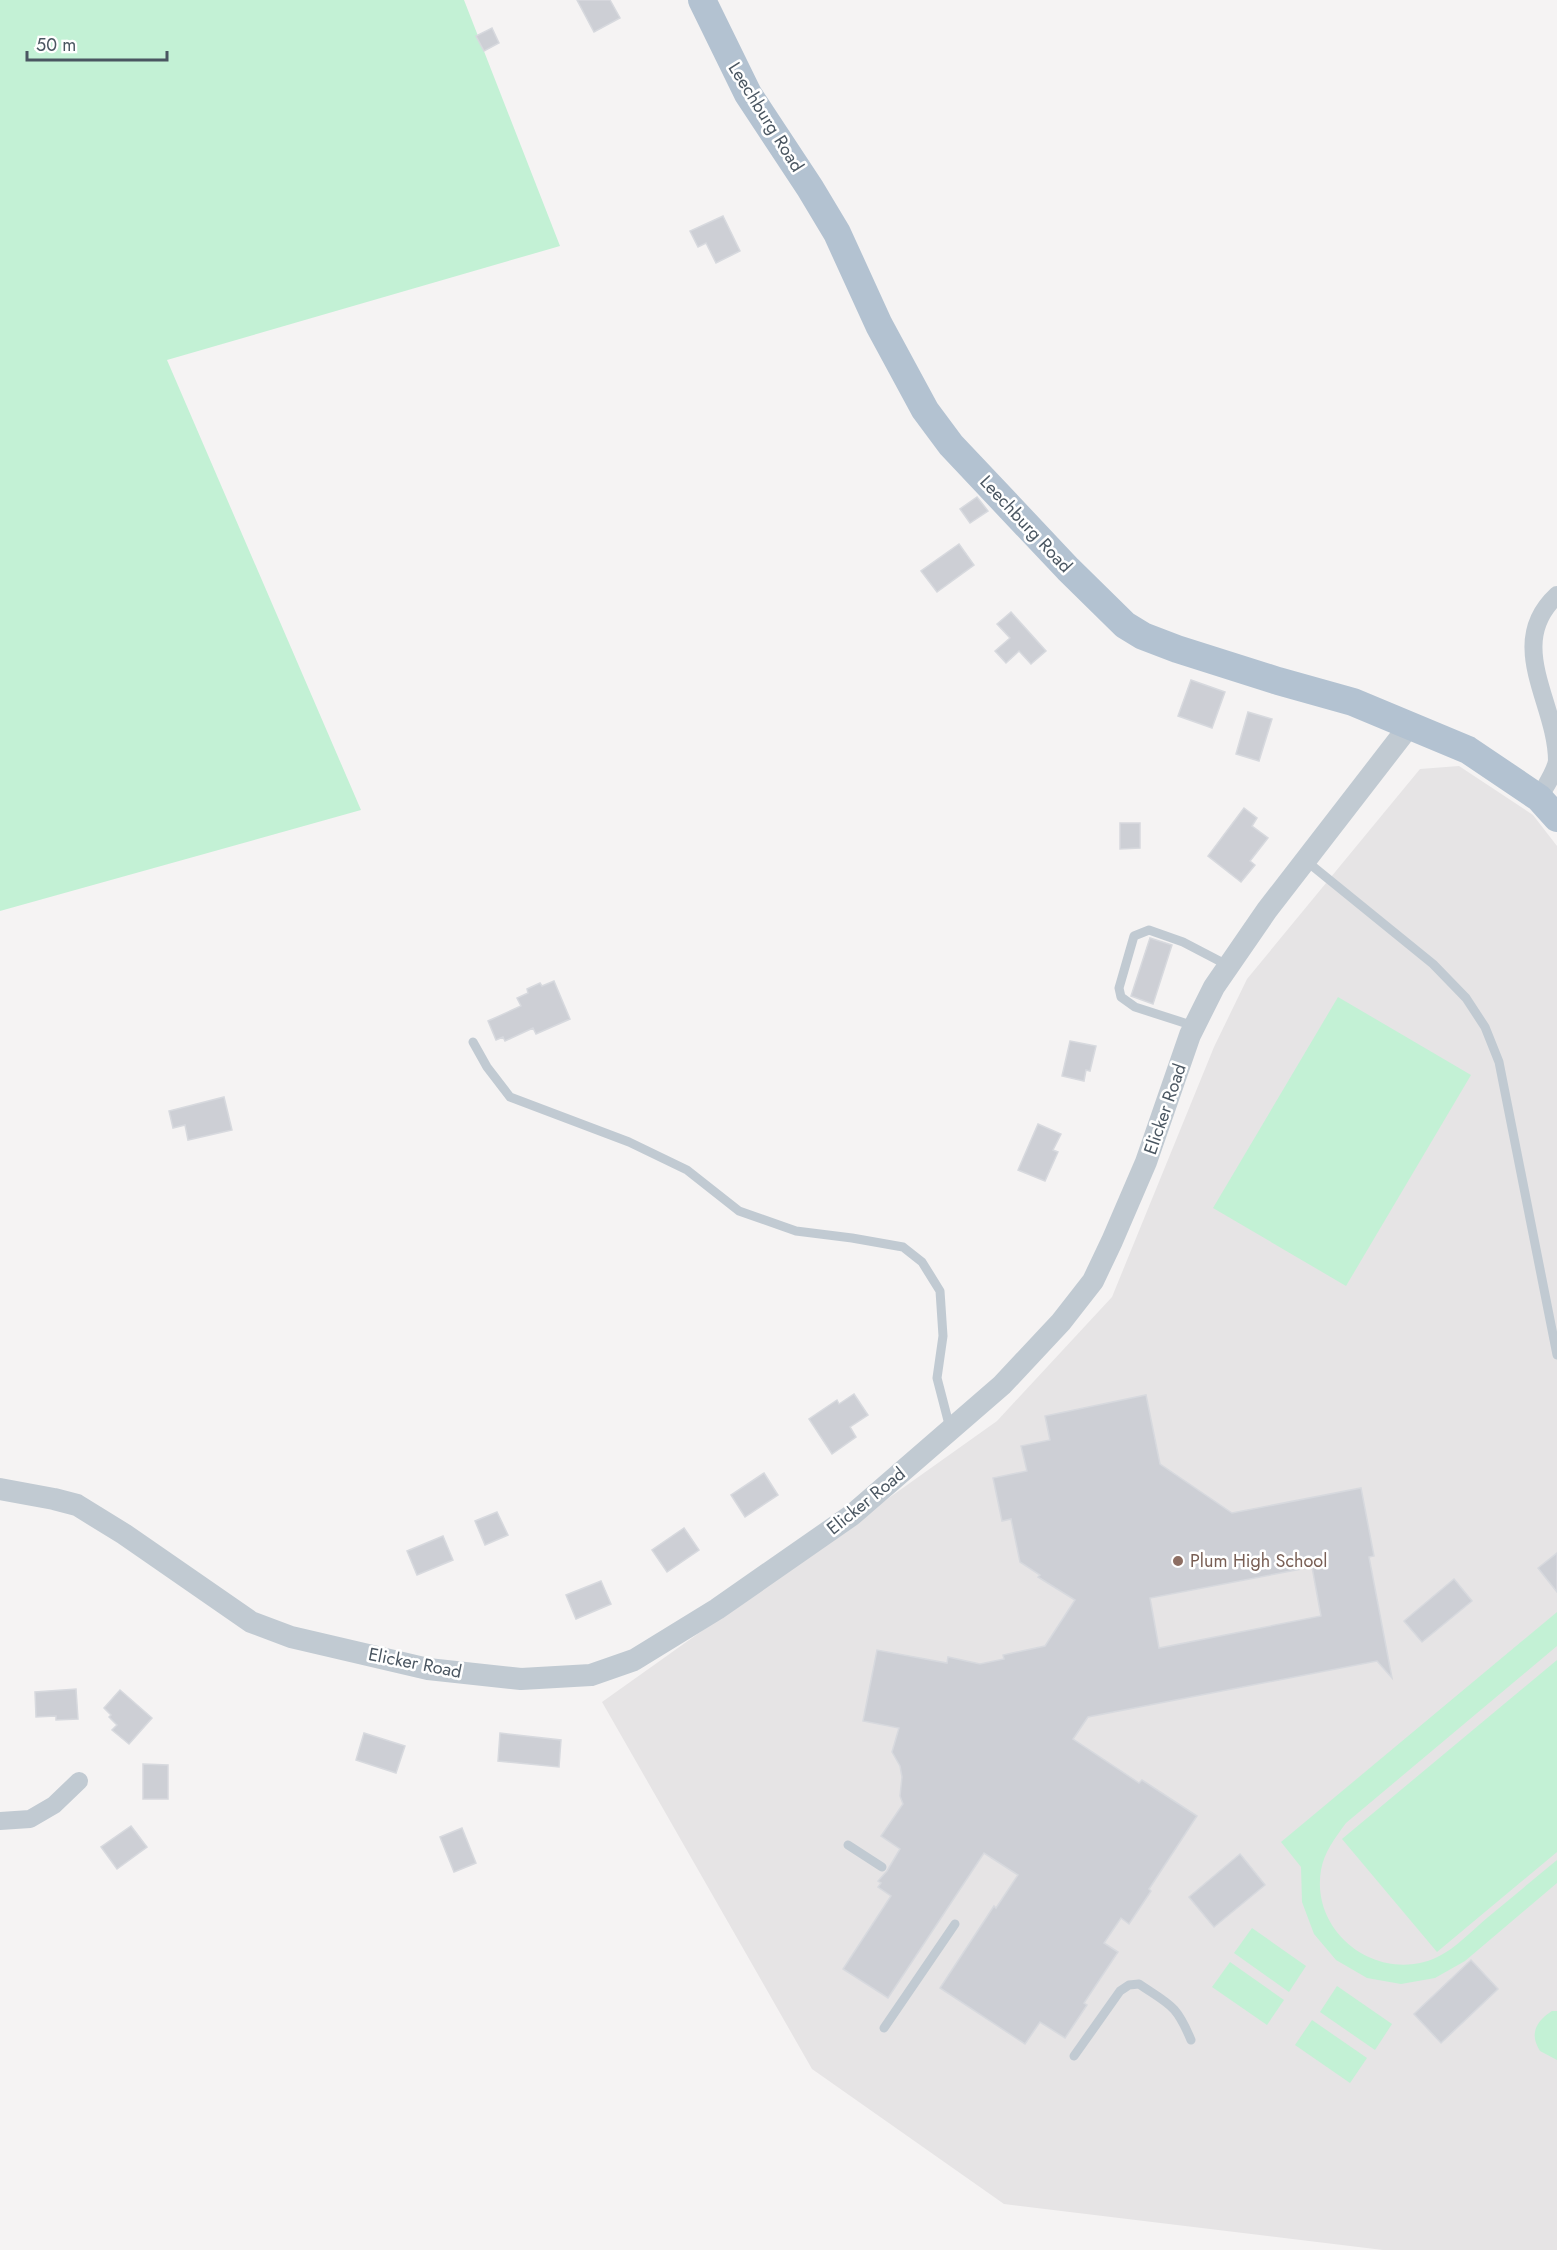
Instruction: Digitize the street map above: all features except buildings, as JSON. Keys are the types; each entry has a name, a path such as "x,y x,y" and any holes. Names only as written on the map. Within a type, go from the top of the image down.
{"main road":[{"name":"Leechburg Road","path":"702,0 748,94 837,233 879,325 925,410 951,445 1068,569 1125,625 1143,636 1222,664 1353,702 1468,750 1548,808"}],"street":[{"path":"1548,808 1557,762 1554,719 1537,667 1534,632 1547,604 1557,595"},
{"name":"Elicker Road","path":"0,1489 54,1498 77,1505 124,1534 251,1622 291,1637 428,1669 521,1679 591,1675 634,1660 717,1609 852,1515 1002,1385 1061,1322 1092,1281 1146,1162 1194,1026 1214,987 1267,910 1410,725"},
{"path":"0,1821 30,1818 54,1805 79,1781"}],"lane":[{"path":"1305,860 1433,964 1466,998 1485,1027 1499,1062 1557,1355"},
{"path":"1194,1026 1135,1007 1121,998 1119,988 1134,936 1149,930 1183,942 1229,966"},
{"path":"473,1042 487,1067 510,1097 629,1142 687,1170 739,1211 796,1231 903,1247 922,1262 940,1291 943,1336 937,1378 950,1430"},
{"path":"848,1845 882,1867"},
{"path":"884,2028 955,1924"},
{"path":"1074,2056 1120,1991 1134,1984 1139,1984 1173,2007 1180,2015 1191,2040"}],"shaded area":[{"name":"Plum High School","path":"1459,766 1533,815 1557,846 1557,2250 1383,2250 1004,2204 812,2069 602,1702 997,1421 1112,1297 1214,1047 1247,979 1420,769"}],"green space":[{"path":"0,0 464,0 560,246 167,360 361,810 0,911"},
{"path":"1338,997 1471,1075 1346,1286 1213,1208"},
{"path":"1557,1612 1557,1646 1346,1823 1325,1857 1321,1870 1320,1892 1325,1911 1335,1929 1348,1944 1365,1955 1383,1962 1403,1965 1424,1962 1450,1950 1557,1860 1557,1883 1465,1961 1435,1978 1401,1984 1367,1978 1336,1960 1314,1934 1302,1902 1301,1867 1281,1842"},
{"path":"1557,1660 1557,1852 1437,1952 1342,1839"},
{"path":"1252,1928 1306,1966 1289,1992 1234,1953"},
{"path":"1230,1962 1284,2000 1267,2025 1212,1987"},
{"path":"1337,1986 1392,2024 1375,2050 1320,2012"},
{"path":"1552,2011 1557,2011 1557,2060 1540,2051 1535,2039 1538,2024"},
{"path":"1312,2020 1367,2058 1350,2083 1295,2045"}],"place":[{"name":"Plum High School","path":"1178,1561"}]}
